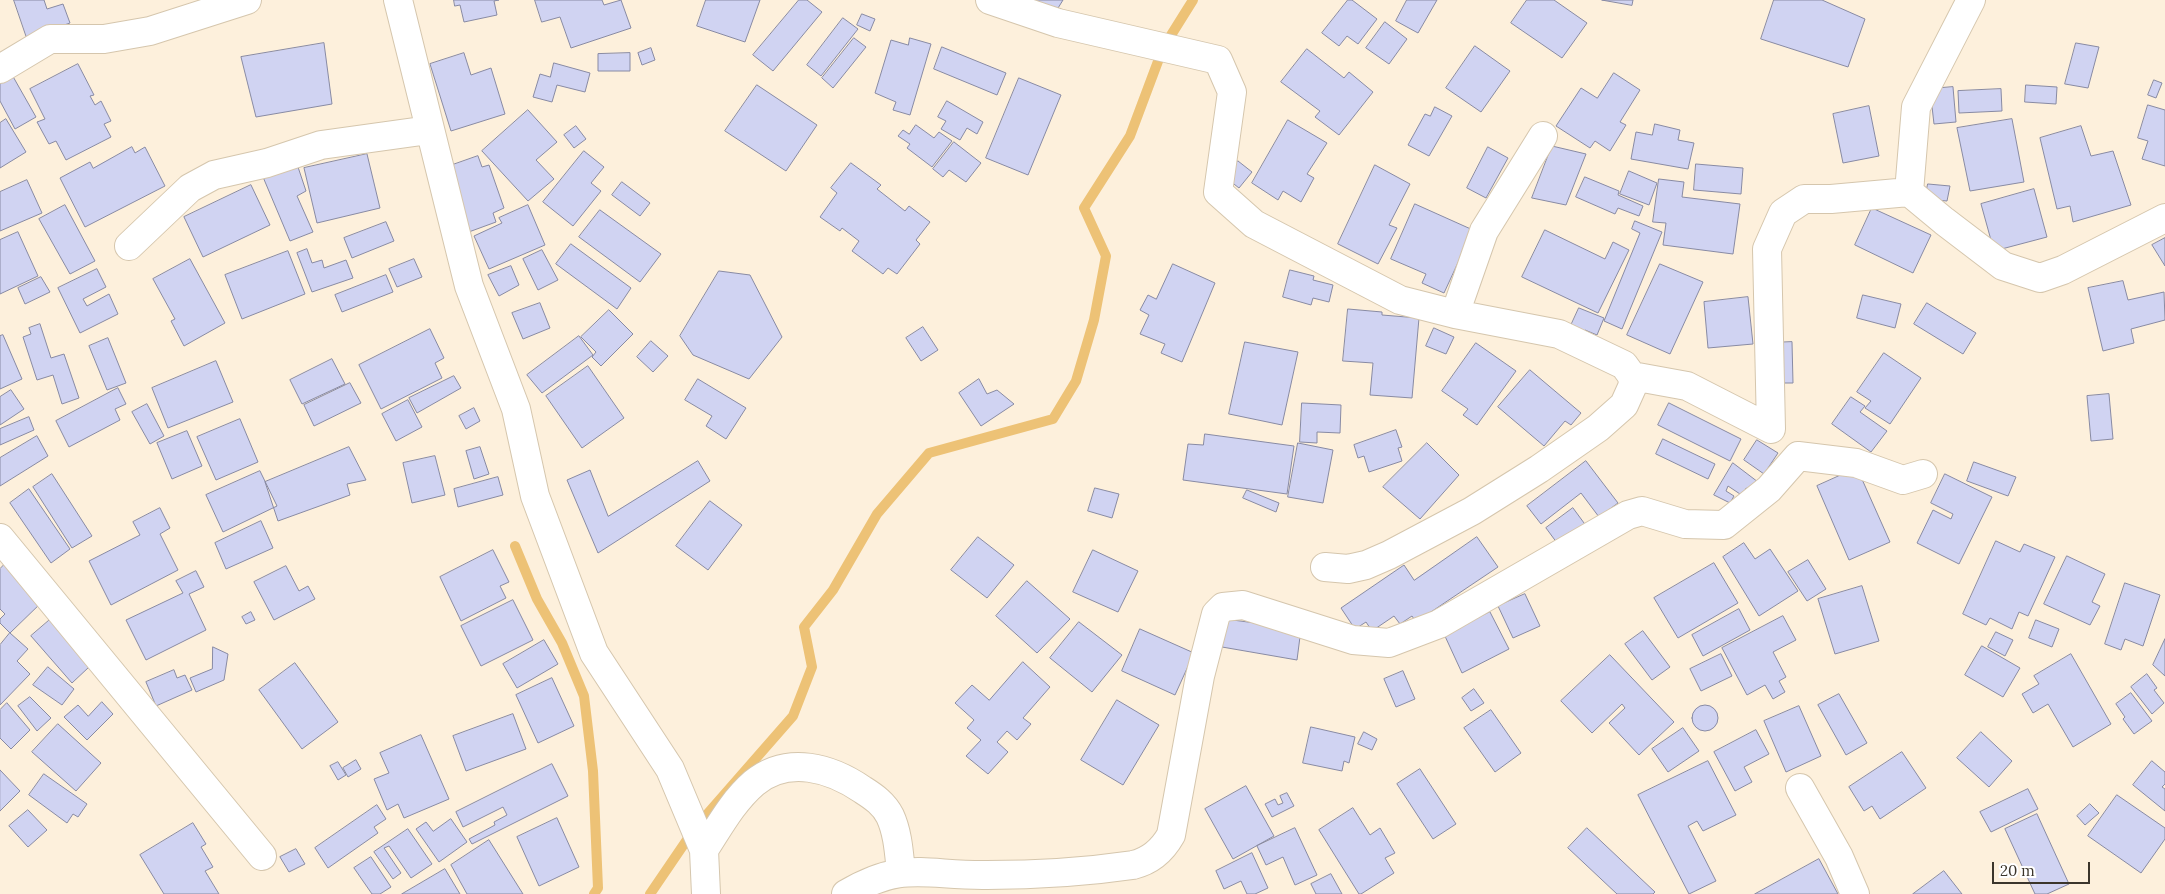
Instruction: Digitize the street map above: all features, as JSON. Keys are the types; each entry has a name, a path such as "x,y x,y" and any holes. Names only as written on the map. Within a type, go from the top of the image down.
{"street":[{"path":"0,69 50,39 104,39 150,31 247,0"},
{"path":"398,0 468,286 516,409 535,496 594,653 670,768 704,850 706,894"},
{"path":"990,0 1058,24 1218,60 1232,92 1218,192 1254,224 1400,300 1455,314 1559,334 1624,365 1632,376 1633,385 1624,406 1598,428 1522,480 1472,511 1366,566 1348,570 1325,567"},
{"path":"1909,192 1916,107 1971,0"},
{"path":"129,246 190,188 214,175 268,163 322,146 429,130"},
{"path":"1455,314 1484,231 1542,136"},
{"path":"1771,429 1767,249 1783,213 1804,199 1831,200 1909,192 2003,266 2040,278 2063,270 2165,218"},
{"path":"1632,376 1687,386 1771,429 1798,456 1856,463 1903,480 1922,474"},
{"path":"846,894 867,881 901,872 930,871 955,875 986,876 1045,874 1133,865 1145,862 1156,854 1165,846 1171,835 1200,676 1216,614 1223,607 1243,604 1353,640 1389,643 1404,640 1438,624 1628,515 1642,511 1685,524 1724,525 1769,490 1798,456"},
{"path":"0,538 262,856"},
{"path":"704,850 732,806 755,782 775,772 802,766 828,770 850,780 881,803 891,817 901,872"},
{"path":"1800,788 1839,856 1855,894"}],"building":[{"path":"14,0 44,0 47,9 63,4 70,23 27,38"},
{"path":"454,0 499,0 494,1 497,15 464,22 460,5 455,6"},
{"path":"535,0 602,0 604,5 621,0 631,28 571,48 560,17 542,22"},
{"path":"706,0 760,0 745,42 697,26"},
{"path":"799,0 807,0 822,12 773,71 753,55"},
{"path":"1033,0 1063,0 1055,13"},
{"path":"1348,0 1352,0 1377,19 1358,44 1347,36 1339,46 1322,33"},
{"path":"1407,0 1437,0 1418,33 1396,21"},
{"path":"1527,0 1554,0 1587,23 1562,58 1511,23"},
{"path":"1602,0 1633,0 1632,5"},
{"path":"1774,0 1822,0 1865,19 1848,67 1761,39"},
{"path":"862,14 875,19 870,31 857,25"},
{"path":"843,18 858,29 821,76 807,65"},
{"path":"1385,22 1407,39 1389,64 1366,48"},
{"path":"854,38 866,47 833,88 822,78"},
{"path":"910,38 931,44 910,115 893,110 896,102 875,93 891,40 908,45"},
{"path":"324,43 332,104 256,117 241,57"},
{"path":"2076,43 2099,47 2088,88 2065,84"},
{"path":"1475,46 1510,71 1481,112 1446,88"},
{"path":"942,47 1006,73 997,95 934,69"},
{"path":"651,48 655,60 642,65 638,53"},
{"path":"1307,49 1344,78 1349,72 1373,92 1339,135 1315,117 1320,111 1281,82"},
{"path":"464,53 471,75 491,68 505,114 451,131 430,64"},
{"path":"630,53 630,71 598,71 598,54"},
{"path":"554,63 590,73 585,92 557,85 552,102 533,97 540,74 550,77"},
{"path":"78,64 94,95 90,96 95,105 101,101 111,121 104,124 111,137 66,160 56,141 49,144 37,122 45,119 30,89"},
{"path":"11,73 36,117 15,129 0,101 0,79"},
{"path":"1614,73 1640,90 1620,122 1626,125 1610,151 1595,141 1590,148 1556,126 1581,88 1597,98"},
{"path":"1019,78 1061,95 1028,175 986,158"},
{"path":"2154,80 2162,83 2156,98 2148,95"},
{"path":"757,85 817,125 786,171 725,131"},
{"path":"2026,85 2057,87 2056,104 2025,102"},
{"path":"1953,87 1956,122 1934,124 1930,89"},
{"path":"2001,89 2002,111 1959,113 1958,91"},
{"path":"947,101 983,122 977,134 967,128 960,140 941,129 946,121 938,117"},
{"path":"2148,105 2165,110 2165,166 2142,159 2148,141 2138,138"},
{"path":"1869,106 1879,156 1843,163 1833,114"},
{"path":"1435,107 1452,116 1429,156 1408,145 1425,114 1430,116"},
{"path":"528,110 557,142 536,160 554,179 528,201 482,151"},
{"path":"6,119 26,152 0,168 0,123"},
{"path":"2012,119 2024,182 1970,191 1957,128"},
{"path":"1288,120 1327,143 1307,174 1314,178 1301,202 1283,191 1278,200 1252,183"},
{"path":"1655,124 1680,130 1678,140 1694,143 1688,169 1631,159 1636,132 1652,135"},
{"path":"916,125 934,138 939,132 952,141 932,167 907,148 910,144 898,136 903,130 909,134"},
{"path":"576,126 586,139 574,148 564,135"},
{"path":"2081,126 2091,156 2113,151 2131,205 2073,222 2070,206 2057,209 2040,138"},
{"path":"954,142 981,163 966,182 949,170 943,177 933,169"},
{"path":"1552,146 1586,154 1566,205 1532,198"},
{"path":"132,147 135,153 145,147 165,186 85,227 60,178 90,162 93,168"},
{"path":"1488,147 1508,158 1486,198 1467,188"},
{"path":"584,151 604,167 591,183 601,191 573,226 543,202"},
{"path":"367,154 380,208 317,223 304,168"},
{"path":"478,156 482,167 489,165 504,208 493,213 496,222 466,233 444,168"},
{"path":"1238,161 1252,172 1239,188 1225,177"},
{"path":"851,163 881,185 877,189 905,211 909,206 930,222 916,240 920,244 897,274 888,268 883,274 852,251 859,241 842,228 840,231 820,217 837,193 831,188"},
{"path":"297,164 306,191 297,196 313,232 290,241 263,177"},
{"path":"1696,164 1743,168 1741,194 1694,190"},
{"path":"1375,165 1410,184 1389,225 1397,228 1378,264 1338,244"},
{"path":"1629,171 1657,183 1649,205 1620,194"},
{"path":"1585,177 1619,191 1618,195 1643,206 1639,216 1618,208 1615,214 1576,197"},
{"path":"1659,179 1684,182 1682,197 1740,204 1733,254 1663,245 1666,223 1653,222"},
{"path":"27,180 42,213 0,231 0,192"},
{"path":"622,182 650,203 640,216 612,195"},
{"path":"1928,184 1950,186 1947,201 1925,199"},
{"path":"251,185 270,225 203,257 184,217"},
{"path":"2034,189 2047,237 1994,251 1981,204"},
{"path":"1415,204 1473,230 1444,293 1422,283 1426,274 1391,259"},
{"path":"65,205 95,261 70,274 39,219"},
{"path":"528,205 545,245 489,269 474,236 502,223 499,218"},
{"path":"1872,208 1931,235 1913,273 1855,245"},
{"path":"600,210 661,254 640,282 579,237"},
{"path":"1635,221 1662,232 1622,329 1604,321 1640,233 1632,229"},
{"path":"386,222 394,241 352,258 344,238"},
{"path":"1545,230 1605,259 1613,242 1629,250 1598,313 1522,277"},
{"path":"18,232 38,276 0,294 0,240"},
{"path":"2165,238 2165,266 2152,245"},
{"path":"571,244 631,288 617,309 556,264"},
{"path":"307,249 312,263 322,260 324,268 346,260 353,278 312,292 297,253"},
{"path":"542,250 558,280 538,290 523,259"},
{"path":"288,251 305,294 242,319 225,275"},
{"path":"190,259 225,323 184,346 171,321 175,319 153,279"},
{"path":"414,259 422,277 397,287 389,269"},
{"path":"1173,264 1215,283 1182,362 1161,353 1165,344 1140,334 1149,315 1140,310 1148,295 1156,299"},
{"path":"1660,264 1703,282 1670,354 1627,335"},
{"path":"511,266 519,285 499,296 488,275"},
{"path":"97,269 106,287 83,299 87,306 109,294 118,314 80,333 58,288"},
{"path":"1290,270 1314,276 1313,280 1333,285 1329,302 1313,298 1311,305 1283,297"},
{"path":"719,271 750,275 782,337 749,379 693,355 680,336"},
{"path":"386,275 393,292 342,312 335,295"},
{"path":"41,277 50,292 25,304 18,288"},
{"path":"2123,281 2128,300 2164,292 2165,320 2131,329 2134,343 2103,351 2088,288"},
{"path":"1863,295 1901,304 1895,328 1857,318"},
{"path":"1748,297 1753,344 1708,348 1704,302"},
{"path":"540,303 550,328 523,339 512,313"},
{"path":"1927,303 1976,333 1963,354 1914,324"},
{"path":"1579,308 1604,318 1597,335 1585,330 1582,338 1568,332"},
{"path":"1348,309 1382,312 1382,315 1419,318 1412,398 1370,395 1373,363 1343,361"},
{"path":"609,310 633,334 601,366 592,357 596,352 581,337"},
{"path":"40,324 51,358 64,354 79,398 62,404 53,375 37,380 23,337 31,334 29,328"},
{"path":"923,327 938,350 921,361 906,338"},
{"path":"1434,328 1454,337 1446,354 1426,346"},
{"path":"430,329 444,358 435,363 442,378 381,409 359,365"},
{"path":"3,335 22,379 0,389 0,336"},
{"path":"579,336 593,355 542,393 527,375"},
{"path":"108,338 126,383 107,390 89,346"},
{"path":"651,341 668,356 653,372 637,357"},
{"path":"1245,342 1298,352 1282,425 1229,414"},
{"path":"1792,342 1793,383 1773,383 1771,343"},
{"path":"1476,343 1516,371 1477,425 1463,415 1468,409 1442,391"},
{"path":"1884,353 1921,378 1890,424 1865,408 1871,401 1857,392"},
{"path":"332,359 345,384 302,404 290,380"},
{"path":"216,361 233,402 168,428 152,388"},
{"path":"588,366 624,418 582,448 546,396"},
{"path":"1530,370 1581,413 1571,425 1565,421 1544,446 1498,407"},
{"path":"454,376 461,388 417,413 409,398"},
{"path":"698,379 746,408 726,439 706,426 712,416 685,400"},
{"path":"979,379 987,394 997,390 1014,404 981,426 959,393"},
{"path":"350,383 361,403 314,426 304,405"},
{"path":"118,388 126,404 115,409 120,420 69,447 56,421"},
{"path":"11,390 24,409 0,425 0,397"},
{"path":"2109,394 2113,439 2091,441 2087,396"},
{"path":"1851,397 1865,406 1860,412 1887,431 1871,452 1832,424"},
{"path":"408,400 422,427 396,441 382,414"},
{"path":"1302,403 1341,405 1340,433 1317,432 1317,443 1300,442"},
{"path":"1669,403 1741,439 1730,461 1658,425"},
{"path":"147,404 164,436 150,444 132,412"},
{"path":"474,408 480,421 466,429 459,416"},
{"path":"29,417 34,430 0,445 0,429"},
{"path":"240,419 258,462 216,480 197,437"},
{"path":"1396,430 1402,447 1398,448 1402,461 1369,472 1364,456 1358,458 1354,445"},
{"path":"187,431 202,466 172,479 157,443"},
{"path":"1205,434 1294,446 1287,494 1183,480 1188,444 1203,445"},
{"path":"37,436 48,456 0,486 0,458"},
{"path":"1663,439 1715,464 1708,479 1656,454"},
{"path":"1757,440 1778,453 1764,474 1744,460"},
{"path":"1298,443 1333,450 1323,503 1288,497"},
{"path":"1427,443 1459,475 1420,519 1383,487"},
{"path":"349,447 366,480 347,484 350,495 278,521 265,482"},
{"path":"480,447 489,474 474,479 466,451"},
{"path":"435,456 445,495 412,503 403,463"},
{"path":"698,461 710,481 598,553 567,480 590,470 608,516"},
{"path":"1586,461 1618,503 1599,517 1581,493 1541,524 1527,506"},
{"path":"1974,462 2016,477 2008,496 1967,481"},
{"path":"1733,463 1758,482 1753,492 1746,488 1743,496 1728,486 1726,491 1734,496 1730,503 1714,495"},
{"path":"1857,468 1890,542 1849,560 1817,486"},
{"path":"260,471 277,506 223,532 206,495"},
{"path":"52,474 92,536 72,548 33,487"},
{"path":"1945,474 1992,497 1959,564 1917,543 1933,510 1951,519 1953,514 1931,503"},
{"path":"498,477 503,495 458,507 454,489"},
{"path":"1095,488 1119,494 1112,518 1088,511"},
{"path":"29,489 70,549 51,563 10,503"},
{"path":"1247,490 1279,503 1276,512 1243,498"},
{"path":"710,501 742,525 708,570 676,546"},
{"path":"160,508 170,528 160,534 178,570 111,605 89,561 140,535 133,522"},
{"path":"1573,508 1587,527 1560,547 1546,528"},
{"path":"261,521 273,548 226,569 215,543"},
{"path":"978,537 1014,565 987,598 951,570"},
{"path":"1477,537 1498,567 1416,622 1412,616 1400,624 1394,616 1372,631 1366,622 1355,629 1341,608 1404,565 1414,580"},
{"path":"1996,541 2020,552 2024,544 2055,557 2028,616 2019,612 2012,629 1990,618 1986,625 1963,614"},
{"path":"1744,543 1755,559 1770,549 1798,591 1759,616 1723,557"},
{"path":"493,550 509,582 500,586 506,598 461,621 440,577"},
{"path":"1093,550 1138,571 1118,612 1073,592"},
{"path":"2067,556 2105,574 2092,602 2100,606 2090,625 2044,604"},
{"path":"1808,560 1826,589 1807,601 1788,572"},
{"path":"1714,563 1738,603 1678,638 1654,598"},
{"path":"5,564 43,601 10,633 0,623 0,619 5,614 0,609 0,569"},
{"path":"286,566 299,591 308,586 315,599 274,620 254,582"},
{"path":"196,571 204,587 189,594 206,630 146,660 126,620 183,593 176,581"},
{"path":"1027,581 1070,619 1037,653 996,616"},
{"path":"2125,583 2160,595 2143,646 2125,639 2121,650 2105,644"},
{"path":"1862,586 1879,641 1835,654 1818,599"},
{"path":"1525,594 1540,626 1513,638 1498,606"},
{"path":"513,600 533,640 481,666 461,626"},
{"path":"1739,609 1750,630 1703,656 1692,635"},
{"path":"251,612 255,620 246,624 242,617"},
{"path":"1490,612 1509,649 1462,673 1444,634"},
{"path":"1783,616 1796,640 1773,652 1786,677 1779,681 1785,692 1773,699 1765,685 1747,695 1722,648"},
{"path":"52,618 89,667 72,683 31,636"},
{"path":"1225,619 1301,629 1297,660 1222,647"},
{"path":"2036,620 2059,629 2052,647 2029,638"},
{"path":"1079,622 1122,655 1092,692 1050,658"},
{"path":"1140,629 1194,653 1175,695 1122,671"},
{"path":"1643,631 1670,667 1652,680 1625,644"},
{"path":"1996,632 2013,640 2005,656 1988,647"},
{"path":"10,633 28,649 17,661 30,674 0,705 0,645"},
{"path":"2165,639 2165,676 2153,665"},
{"path":"544,640 558,664 517,688 503,664"},
{"path":"1982,646 2020,668 2003,697 1965,675"},
{"path":"213,647 228,654 224,680 196,692 190,678 212,669"},
{"path":"1721,654 1732,676 1701,691 1690,669"},
{"path":"2071,654 2111,724 2073,747 2048,704 2033,713 2022,694 2039,684 2034,676"},
{"path":"1610,655 1674,722 1639,755 1609,723 1625,708 1622,704 1592,733 1561,701"},
{"path":"1023,662 1050,687 1023,718 1031,724 1017,740 1007,731 997,742 1008,752 988,774 966,756 981,740 967,728 974,720 955,703 972,685 989,700"},
{"path":"295,663 338,722 302,749 259,690"},
{"path":"48,667 74,689 62,705 33,685"},
{"path":"174,670 177,678 185,675 192,690 156,706 146,682"},
{"path":"1403,671 1415,699 1396,707 1384,679"},
{"path":"2147,674 2157,688 2154,690 2164,703 2152,714 2131,687"},
{"path":"552,678 574,726 538,743 516,695"},
{"path":"1474,689 1484,703 1471,711 1462,698"},
{"path":"2131,693 2152,721 2134,734 2123,719 2125,717 2116,704"},
{"path":"1839,694 1867,743 1846,755 1818,705"},
{"path":"30,697 51,718 37,731 18,706"},
{"path":"1117,700 1159,725 1123,785 1081,760"},
{"path":"102,702 113,714 87,740 64,717 78,705 88,716"},
{"path":"7,703 30,730 11,749 0,738 0,710"},
{"path":"1705,705 1714,709 1718,718 1714,727 1705,731 1696,727 1692,718 1696,709"},
{"path":"1799,706 1821,756 1786,772 1764,721"},
{"path":"1491,710 1521,753 1495,772 1464,728"},
{"path":"513,714 526,749 466,771 453,736"},
{"path":"58,724 101,763 76,791 32,752"},
{"path":"1311,727 1355,737 1349,763 1344,761 1342,771 1303,763"},
{"path":"1683,728 1699,751 1668,772 1652,749"},
{"path":"1756,730 1769,754 1744,767 1752,782 1735,791 1714,752"},
{"path":"1364,732 1377,739 1372,750 1358,744"},
{"path":"1981,732 2012,761 1989,787 1957,758"},
{"path":"421,735 449,799 404,818 398,804 387,810 374,779 389,773 380,753"},
{"path":"1902,752 1926,788 1880,819 1872,806 1864,811 1849,787"},
{"path":"356,760 361,769 348,777 343,768"},
{"path":"1708,761 1736,815 1703,831 1697,821 1688,826 1716,881 1689,894 1638,795"},
{"path":"2152,761 2165,772 2165,784 2162,787 2165,789 2165,811 2133,785"},
{"path":"338,762 346,775 338,780 330,766"},
{"path":"552,764 568,796 472,844 469,839 495,825 494,822 507,815 503,807 463,827 456,812"},
{"path":"1420,769 1456,824 1433,839 1397,784"},
{"path":"0,770 20,791 0,811"},
{"path":"44,774 87,804 78,817 73,814 67,823 29,795"},
{"path":"1246,786 1274,836 1233,859 1205,809"},
{"path":"2028,789 2038,809 1991,832 1980,812"},
{"path":"1287,793 1294,806 1272,817 1265,804 1275,799 1278,805 1283,803 1280,796"},
{"path":"2117,795 2165,828 2165,839 2141,873 2088,836"},
{"path":"2090,804 2099,813 2085,825 2077,816"},
{"path":"377,805 386,819 374,827 378,833 328,868 315,848"},
{"path":"1353,808 1370,835 1380,828 1395,853 1385,858 1394,873 1361,894 1359,894 1319,830"},
{"path":"28,810 47,830 28,847 9,826"},
{"path":"2037,814 2069,884 2047,894 2035,894 2005,829"},
{"path":"557,818 579,867 539,886 517,837"},
{"path":"451,819 467,842 439,862 416,829 426,822 433,831"},
{"path":"193,823 206,844 201,847 213,867 205,871 219,894 164,894 140,855"},
{"path":"1295,828 1317,875 1295,885 1283,857 1266,865 1257,846"},
{"path":"1587,828 1655,892 1653,894 1617,894 1568,848"},
{"path":"408,829 432,864 411,878 389,846 384,848 401,873 393,879 374,852"},
{"path":"489,840 523,894 467,894 451,865"},
{"path":"296,849 305,864 289,872 280,857"},
{"path":"1252,853 1268,888 1255,894 1247,894 1241,881 1224,889 1216,871"},
{"path":"371,857 391,887 380,894 372,894 354,868"},
{"path":"1819,859 1838,894 1755,894"},
{"path":"445,869 460,894 402,894"},
{"path":"1944,871 1962,894 1913,894"},
{"path":"1331,874 1342,894 1316,894 1311,884"}],"waterway":[{"path":"650,894 695,828 793,716 812,667 804,627 833,590 877,514 929,453 1053,419 1076,381 1094,320 1106,256 1084,208 1130,136 1163,48 1193,0"},
{"path":"515,546 537,599 562,643 584,696 593,771 598,888 594,894"}]}
